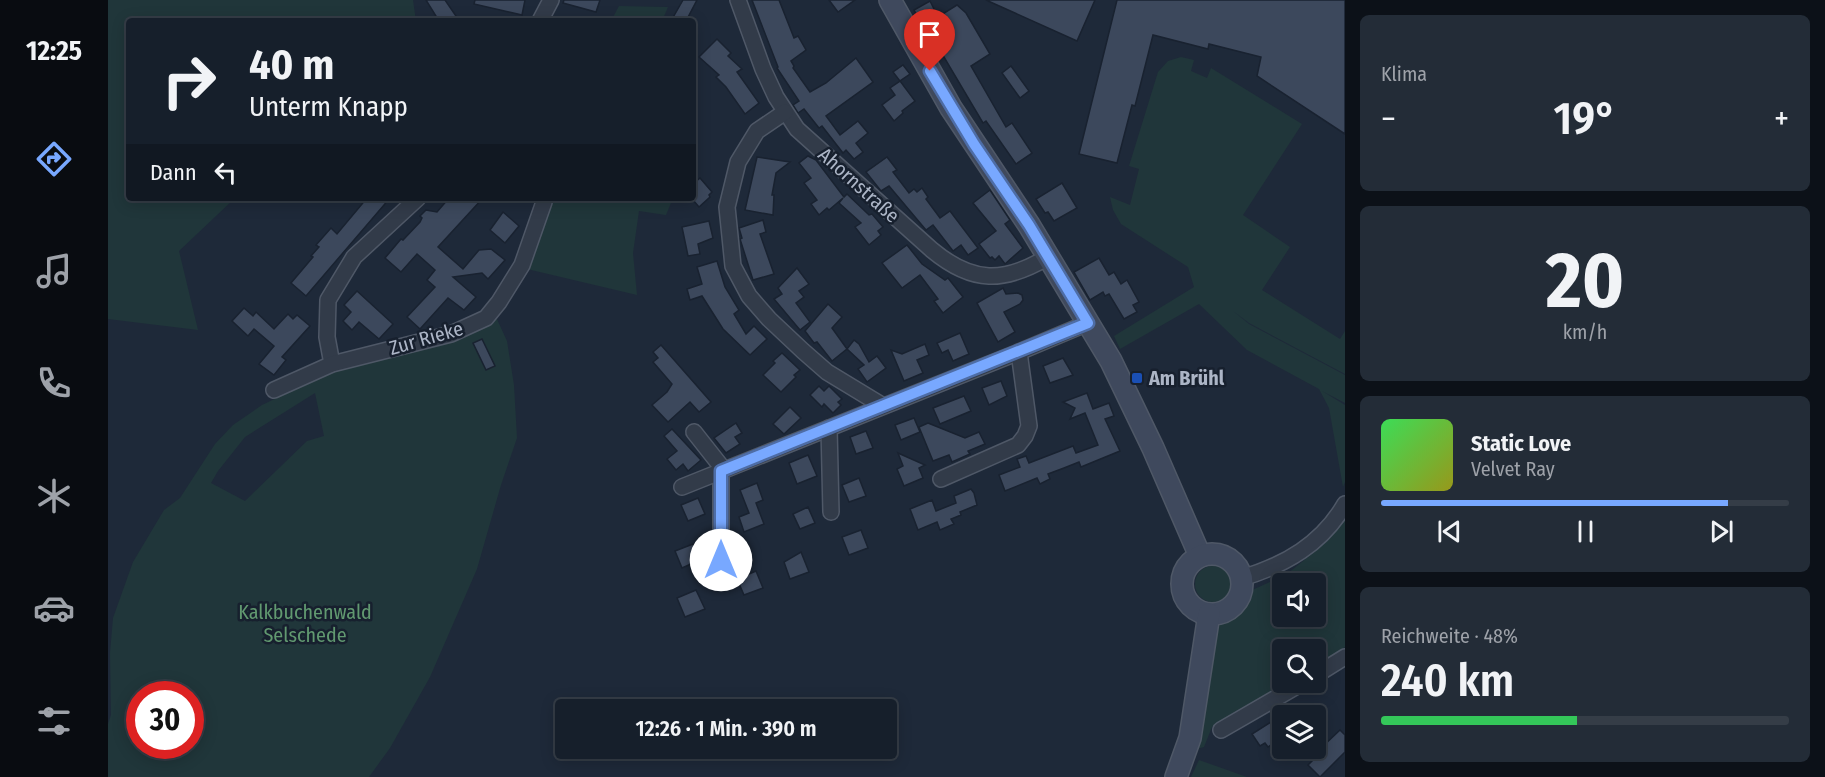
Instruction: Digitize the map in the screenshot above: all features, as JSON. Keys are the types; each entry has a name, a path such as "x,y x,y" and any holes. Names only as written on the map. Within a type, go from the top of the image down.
{"street":[{"path":"541,18 550,0"},
{"name":"Ahornstraße","path":"738,0 763,69 785,112 797,129 932,250 952,266 986,277 1026,270 1048,257"},
{"path":"890,0 951,108 1029,225 1124,386 1200,556"},
{"path":"785,112 757,131 738,162 727,207 733,266 749,296 769,319 803,351 827,372 883,406"},
{"path":"332,364 327,337 327,300 354,257 415,201"},
{"name":"Zur Rieke","path":"274,390 332,364 451,334 486,318 522,265 544,201"},
{"path":"682,487 1088,323"},
{"path":"941,479 1018,445 1025,436 1029,426 1019,352"},
{"path":"829,428 831,512"},
{"path":"694,432 722,471 721,560"},
{"path":"1242,578 1287,562 1308,548 1325,531 1345,504"},
{"path":"1212,554 1230,559 1242,578 1242,589 1236,603 1219,613 1209,614 1199,611 1191,605 1183,591 1182,583 1187,568 1200,556 1212,554"},
{"path":"1176,777 1190,738 1209,614"},
{"path":"1326,669 1345,657"},
{"path":"1221,730 1285,693"}],"green space":[{"path":"108,0 413,0 416,18 126,18 126,201 232,201 179,251 198,330 108,319"},
{"path":"619,6 668,7 663,18 613,18"},
{"path":"1181,57 1194,60 1191,71 1207,78 1211,68 1302,124 1243,215 1290,247 1262,290 1340,339 1345,331 1345,374 1249,323 1233,311 1249,324 1345,375 1345,403 1322,391 1345,405 1345,482 1343,487 1329,408 1319,389 1247,350 1199,304 1120,349 1114,336 1194,287 1188,267 1121,224 1113,210 1110,197 1130,205 1139,169 1129,166 1158,72 1168,61"},
{"path":"550,201 672,201 666,215 639,211 633,253 637,295 527,269 540,238"},
{"name":"Kalkbuchenwald Selschede","path":"496,317 507,341 514,385 517,438 477,569 430,677 390,748 369,777 108,777 108,724 111,715 110,653 113,618 133,562 164,510 180,498 215,444 233,425 262,405 327,374 470,333","holes":["315,393 324,436 307,441 245,501 211,483 245,437"]},
{"path":"1345,518 1345,647 1326,659 1326,639 1272,639 1272,692 1212,727 1204,747 1197,749 1216,635 1221,621 1238,607 1248,592 1272,581 1272,627 1326,627 1326,573 1288,573 1323,545"},
{"path":"1213,566 1226,571 1231,584 1226,597 1213,602 1200,597 1195,584 1200,571"},
{"path":"1199,760 1247,777 1191,777"}],"building":[{"path":"426,0 445,0 456,16 437,18"},
{"path":"475,0 525,0 522,15 474,4"},
{"path":"564,0 600,0 596,12 563,3"},
{"path":"683,0 697,0 688,18 673,18"},
{"path":"752,0 779,0 794,38 798,36 806,50 791,61 793,68 810,92 826,83 856,58 873,82 826,116 840,135 858,121 868,133 856,143 863,152 854,159 846,150 843,153 822,126 819,128 804,109 798,113 793,105 799,101 777,68"},
{"path":"829,0 855,0 838,12"},
{"path":"986,0 1095,0 1077,41"},
{"path":"1117,0 1345,0 1345,134 1257,76 1261,57 1209,44 1208,49 1153,35 1135,106 1132,105 1117,163 1079,154"},
{"path":"930,1 938,17 957,5 966,13 990,54 971,66 1006,127 1012,123 1032,153 1016,164 986,121 983,123 914,10"},
{"path":"717,39 731,53 728,56 742,69 737,72 759,103 745,114 716,77 719,75 699,57"},
{"path":"903,65 910,74 900,81 893,72"},
{"path":"1011,66 1029,91 1020,98 1002,73"},
{"path":"900,81 915,101 894,121 882,105 895,95 890,88"},
{"path":"808,156 816,160 844,197 847,194 869,215 872,214 883,227 878,231 881,235 869,245 855,227 861,223 839,203 843,198 819,215 811,204 817,200 804,183 811,178 799,163"},
{"path":"757,157 790,162 776,173 772,195 774,195 773,215 745,210"},
{"path":"887,157 897,170 893,172 909,193 914,189 917,192 922,188 928,197 926,199 940,218 950,211 978,248 968,255 961,245 953,251 933,225 926,230 889,186 881,191 866,172"},
{"path":"700,178 712,192 699,207 694,201 696,201 696,181"},
{"path":"1062,183 1077,208 1054,221 1048,212 1045,213 1036,199"},
{"path":"990,190 1010,220 1005,224 1023,248 1005,264 999,256 995,260 990,258 979,244 996,231 973,203"},
{"path":"364,201 387,201 306,296 291,283 313,257 311,256 319,247 316,245 331,228 337,234"},
{"path":"446,201 480,201 438,247 463,269 479,250 491,249 505,260 488,279 482,273 453,277 476,297 464,310 448,298 420,329 407,317 435,287 427,280 435,270 417,254 401,272 385,258 420,222 422,218 420,216 426,210 437,212"},
{"path":"503,212 519,226 505,243 490,230"},
{"path":"763,220 766,232 760,234 774,274 753,280 740,239 742,238 739,228"},
{"path":"709,221 713,238 698,244 700,254 688,256 682,227"},
{"path":"907,245 922,264 945,280 948,278 963,297 943,313 934,301 938,299 920,275 902,288 882,263"},
{"path":"1099,258 1109,275 1114,272 1121,284 1127,280 1139,302 1133,305 1137,312 1124,319 1109,294 1105,296 1103,292 1090,300 1074,272"},
{"path":"717,261 725,287 739,310 734,314 746,334 754,326 767,339 750,355 723,329 702,296 690,300 687,289 702,284 697,267"},
{"path":"797,268 809,284 799,291 804,297 796,303 810,322 800,330 774,299 782,294 778,288"},
{"path":"1003,288 1006,294 1022,295 1023,300 1004,312 1015,332 998,342 977,303"},
{"path":"357,291 393,324 379,339 359,322 352,330 343,321 351,312 344,305"},
{"path":"828,304 842,317 832,328 847,349 832,361 805,331"},
{"path":"244,308 253,316 256,312 274,329 288,314 293,319 297,315 310,326 282,357 286,360 274,375 259,364 274,346 254,329 248,336 232,321"},
{"path":"960,333 969,354 953,361 948,350 942,353 937,343"},
{"path":"482,339 495,366 486,370 473,343"},
{"path":"854,340 859,344 869,362 877,356 886,368 867,382 858,369 864,365 847,349"},
{"path":"925,344 929,355 917,360 923,373 904,381 891,350 902,354"},
{"path":"661,345 711,402 699,412 690,402 668,422 652,405 667,392 672,384 653,362 658,358 653,352"},
{"path":"782,353 800,370 781,392 763,375"},
{"path":"1063,358 1073,375 1050,383 1043,366"},
{"path":"1001,381 1007,396 989,405 982,388"},
{"path":"819,386 824,391 829,386 842,399 838,402 841,405 833,413 824,404 822,407 810,395"},
{"path":"1087,393 1093,409 1109,403 1114,416 1105,419 1120,451 1081,467 1079,462 1048,474 1050,479 1040,484 1037,478 1005,491 999,475 1020,467 1017,459 1026,456 1029,463 1073,446 1076,453 1098,445 1085,413 1070,419 1075,408 1063,402"},
{"path":"964,396 971,411 940,424 933,408"},
{"path":"790,407 801,418 784,434 773,424"},
{"path":"914,418 920,432 901,440 895,425"},
{"path":"736,423 742,433 735,437 740,444 726,453 714,438"},
{"path":"928,423 965,438 979,432 985,444 968,451 970,454 952,462 949,455 933,461 919,427"},
{"path":"672,429 701,460 688,471 683,464 676,470 667,459 677,451 664,436"},
{"path":"866,431 873,448 856,454 850,437"},
{"path":"898,453 925,465 919,468 923,478 904,486 897,469 903,466"},
{"path":"808,455 817,476 797,484 789,463"},
{"path":"859,478 866,496 849,502 842,485"},
{"path":"757,483 763,500 756,503 764,524 744,532 739,517 749,513 740,490"},
{"path":"971,489 977,505 960,512 961,515 951,519 954,524 940,530 937,522 918,530 910,509 932,500 936,511 956,503 954,496"},
{"path":"698,498 705,514 688,521 681,505"},
{"path":"808,507 815,523 800,529 793,514"},
{"path":"861,530 868,548 849,555 842,537"},
{"path":"693,544 700,560 682,568 675,551"},
{"path":"801,552 809,572 790,579 784,562"},
{"path":"756,571 763,588 744,595 737,579"},
{"path":"696,590 705,609 685,617 677,598"},
{"path":"1272,721 1272,744 1268,747 1265,743 1260,746 1252,734"},
{"path":"1340,730 1345,735 1345,752 1320,777 1308,765 1314,759 1326,759 1326,743"}],"place":[{"name":"Am Brühl","path":"1137,378"}],"route":[{"path":"721,560 721,471 1088,323 1029,225 974,144 930,71"}]}
